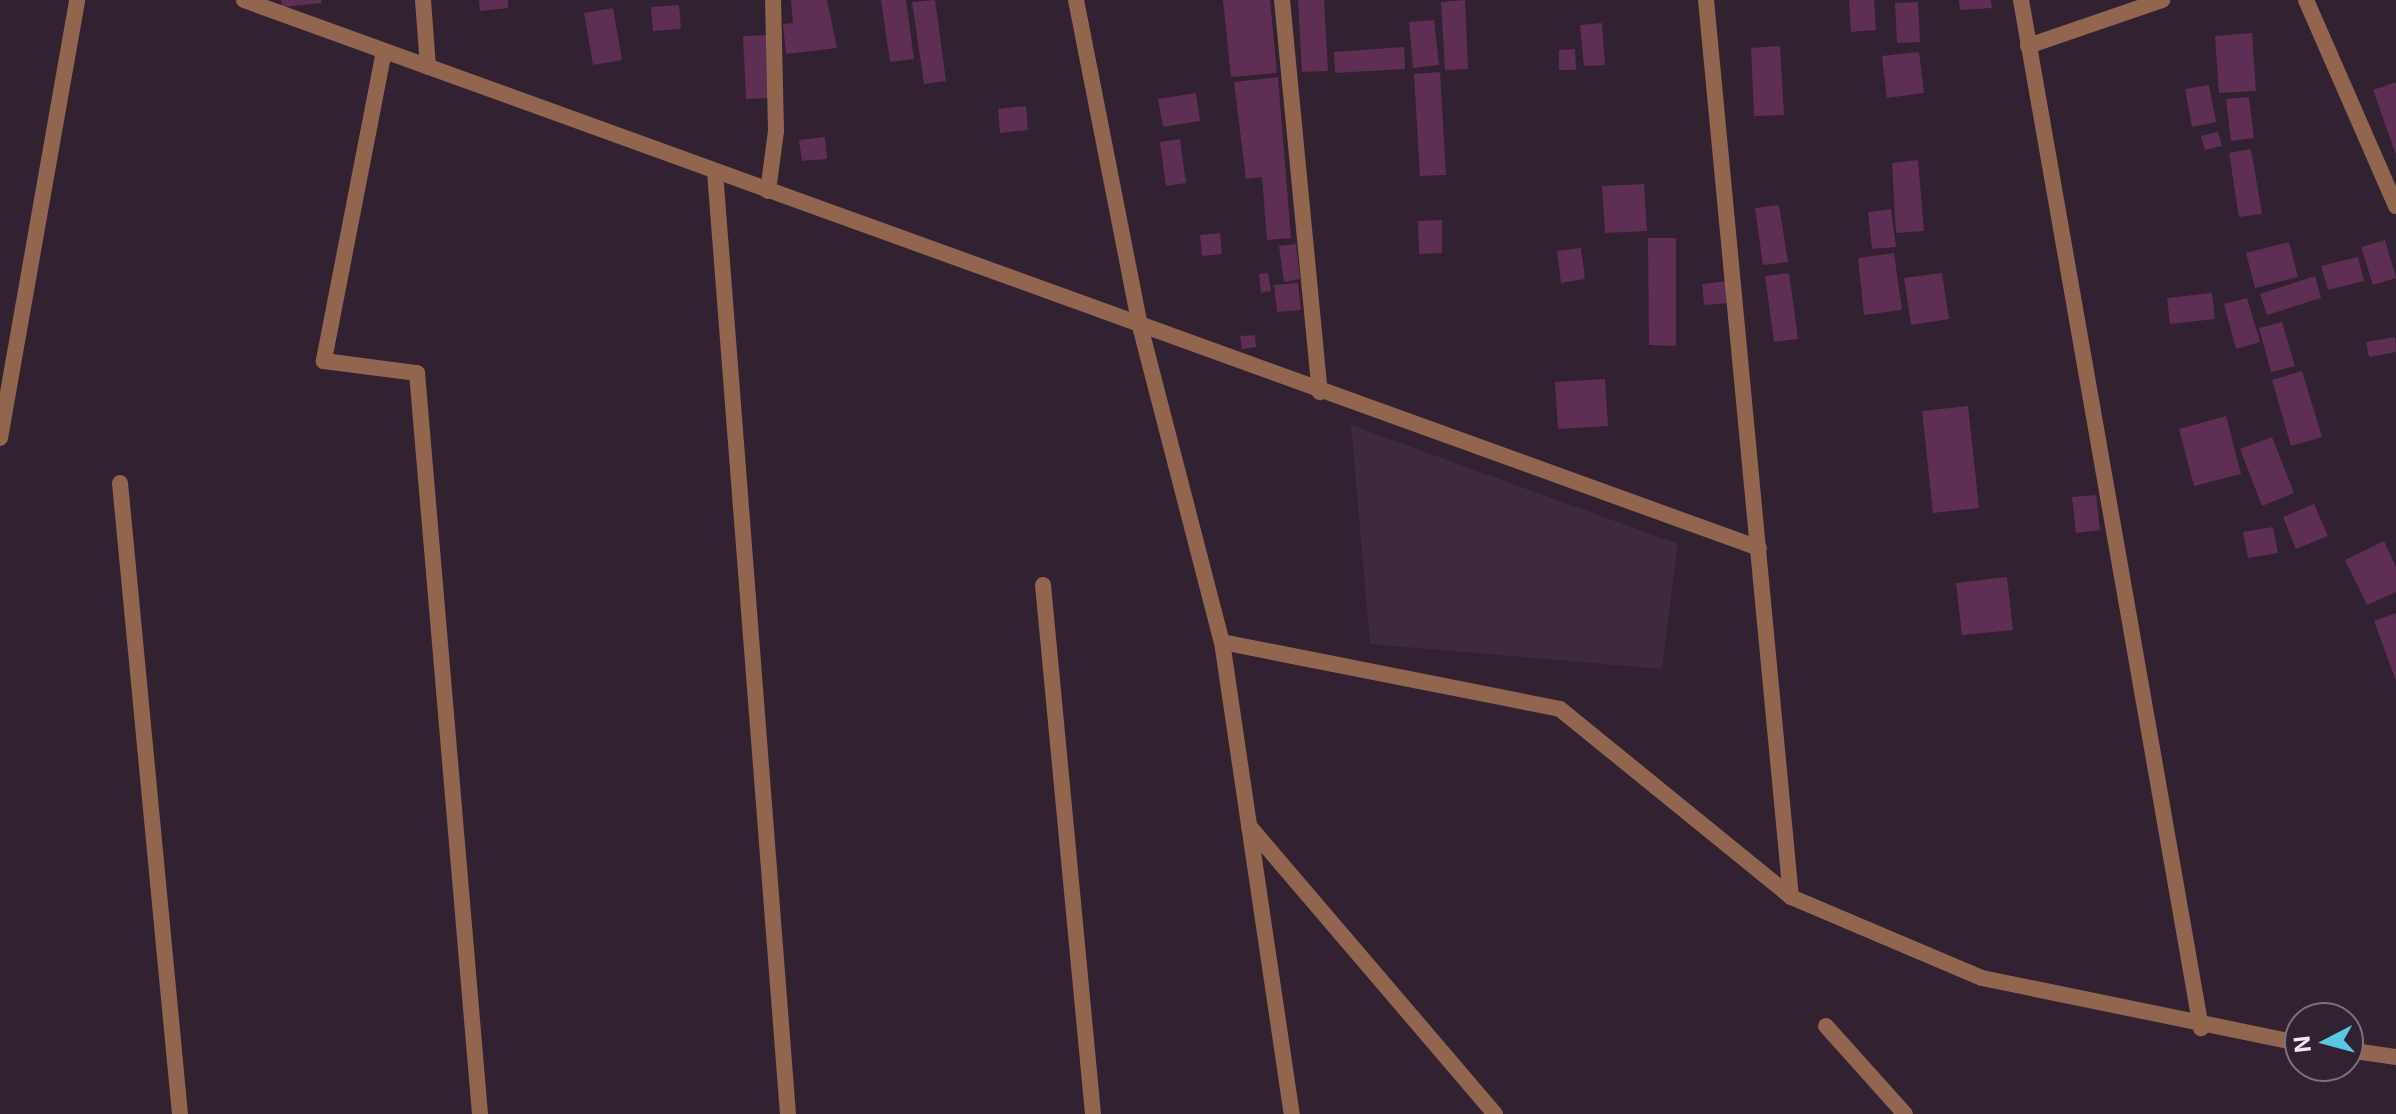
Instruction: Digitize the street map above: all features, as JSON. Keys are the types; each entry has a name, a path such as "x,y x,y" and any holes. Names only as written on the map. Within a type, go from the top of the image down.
{"street":[{"path":"0,438 77,0"},
{"path":"244,0 1320,392 1759,548"},
{"path":"423,0 428,67"},
{"path":"768,191 776,131 773,0"},
{"path":"1076,0 1140,326 1222,642 1292,1114"},
{"path":"1282,0 1320,392"},
{"path":"1706,0 1791,897"},
{"path":"2021,0 2201,1028"},
{"path":"2028,46 2162,0"},
{"path":"2306,0 2396,206"},
{"path":"384,51 324,361 417,373 480,1114"},
{"path":"715,172 788,1114"},
{"path":"120,483 180,1114"},
{"path":"1043,585 1093,1114"},
{"path":"1222,642 1560,709 1791,897 1982,978 2201,1028 2284,1041"},
{"path":"1249,826 1495,1114"},
{"path":"1826,1026 1905,1114"},
{"path":"2364,1052 2396,1057"}],"shaded area":[{"path":"1351,425 1678,544 1662,669 1370,644"}],"building":[{"path":"281,0 321,0 322,3 282,7"},
{"path":"479,0 508,0 508,8 480,11"},
{"path":"791,0 827,0 837,48 786,54 783,24 793,23"},
{"path":"881,0 906,0 914,59 890,62"},
{"path":"935,0 946,81 924,84 912,2"},
{"path":"1223,0 1270,0 1277,73 1231,77"},
{"path":"1298,0 1324,0 1328,71 1302,72"},
{"path":"1465,0 1468,69 1445,70 1441,2"},
{"path":"1849,0 1874,0 1876,30 1851,32"},
{"path":"1959,0 1991,0 1992,8 1960,10"},
{"path":"1918,2 1920,42 1897,43 1895,3"},
{"path":"679,5 681,29 653,31 651,7"},
{"path":"613,8 622,60 593,65 584,13"},
{"path":"1434,20 1439,65 1413,68 1409,22"},
{"path":"1602,23 1605,65 1584,66 1580,25"},
{"path":"2252,33 2256,91 2219,93 2215,36"},
{"path":"771,35 774,98 746,99 743,36"},
{"path":"1780,46 1784,115 1754,116 1751,48"},
{"path":"1404,47 1405,69 1335,73 1334,52"},
{"path":"1575,49 1576,70 1559,70 1559,50"},
{"path":"1919,52 1924,93 1887,98 1882,56"},
{"path":"1440,72 1446,175 1420,176 1414,74"},
{"path":"1278,77 1291,238 1267,240 1262,177 1246,179 1234,82"},
{"path":"2396,82 2396,155 2373,90"},
{"path":"2209,85 2216,122 2192,127 2185,89"},
{"path":"1196,93 1200,121 1163,127 1158,99"},
{"path":"2249,97 2254,138 2231,141 2226,99"},
{"path":"1026,106 1028,130 1000,133 998,109"},
{"path":"2218,132 2222,146 2205,150 2201,136"},
{"path":"825,137 827,159 802,161 799,140"},
{"path":"1180,139 1186,183 1166,186 1160,142"},
{"path":"2251,149 2262,214 2239,217 2229,153"},
{"path":"1918,160 1924,231 1896,233 1892,163"},
{"path":"1644,184 1647,231 1605,233 1602,186"},
{"path":"1779,205 1788,262 1763,265 1755,208"},
{"path":"1891,209 1896,247 1872,249 1868,212"},
{"path":"1442,220 1442,253 1419,254 1418,221"},
{"path":"1220,233 1222,254 1202,256 1200,235"},
{"path":"1648,238 1676,238 1676,346 1649,345"},
{"path":"2385,240 2396,278 2373,285 2361,247"},
{"path":"2289,242 2298,277 2255,288 2246,253"},
{"path":"1296,244 1300,279 1284,282 1279,246"},
{"path":"1581,248 1585,279 1561,283 1557,251"},
{"path":"1894,253 1902,310 1864,315 1858,258"},
{"path":"2358,257 2364,281 2328,290 2321,266"},
{"path":"1268,273 1271,291 1261,293 1259,274"},
{"path":"1789,273 1798,339 1774,342 1765,276"},
{"path":"1942,273 1949,319 1911,325 1904,278"},
{"path":"2315,276 2321,298 2267,315 2260,294"},
{"path":"1727,281 1729,303 1704,305 1702,284"},
{"path":"1298,283 1301,310 1277,312 1274,285"},
{"path":"2212,293 2215,319 2170,324 2167,298"},
{"path":"2247,298 2260,342 2236,349 2224,304"},
{"path":"2282,322 2295,366 2271,372 2259,328"},
{"path":"1255,335 1256,347 1242,349 1240,336"},
{"path":"2395,337 2396,352 2369,357 2366,342"},
{"path":"2302,371 2322,437 2291,446 2272,380"},
{"path":"1605,379 1608,426 1558,429 1555,382"},
{"path":"1968,406 1979,508 1933,513 1922,411"},
{"path":"2226,416 2241,474 2194,486 2179,429"},
{"path":"2272,437 2294,493 2262,506 2240,449"},
{"path":"2096,495 2100,530 2076,533 2072,497"},
{"path":"2314,504 2328,536 2296,549 2283,517"},
{"path":"2273,527 2278,553 2248,558 2243,532"},
{"path":"2384,541 2396,567 2396,592 2367,605 2345,560"},
{"path":"2007,577 2013,630 1962,635 1956,583"},
{"path":"2396,613 2396,681 2374,621"}]}
